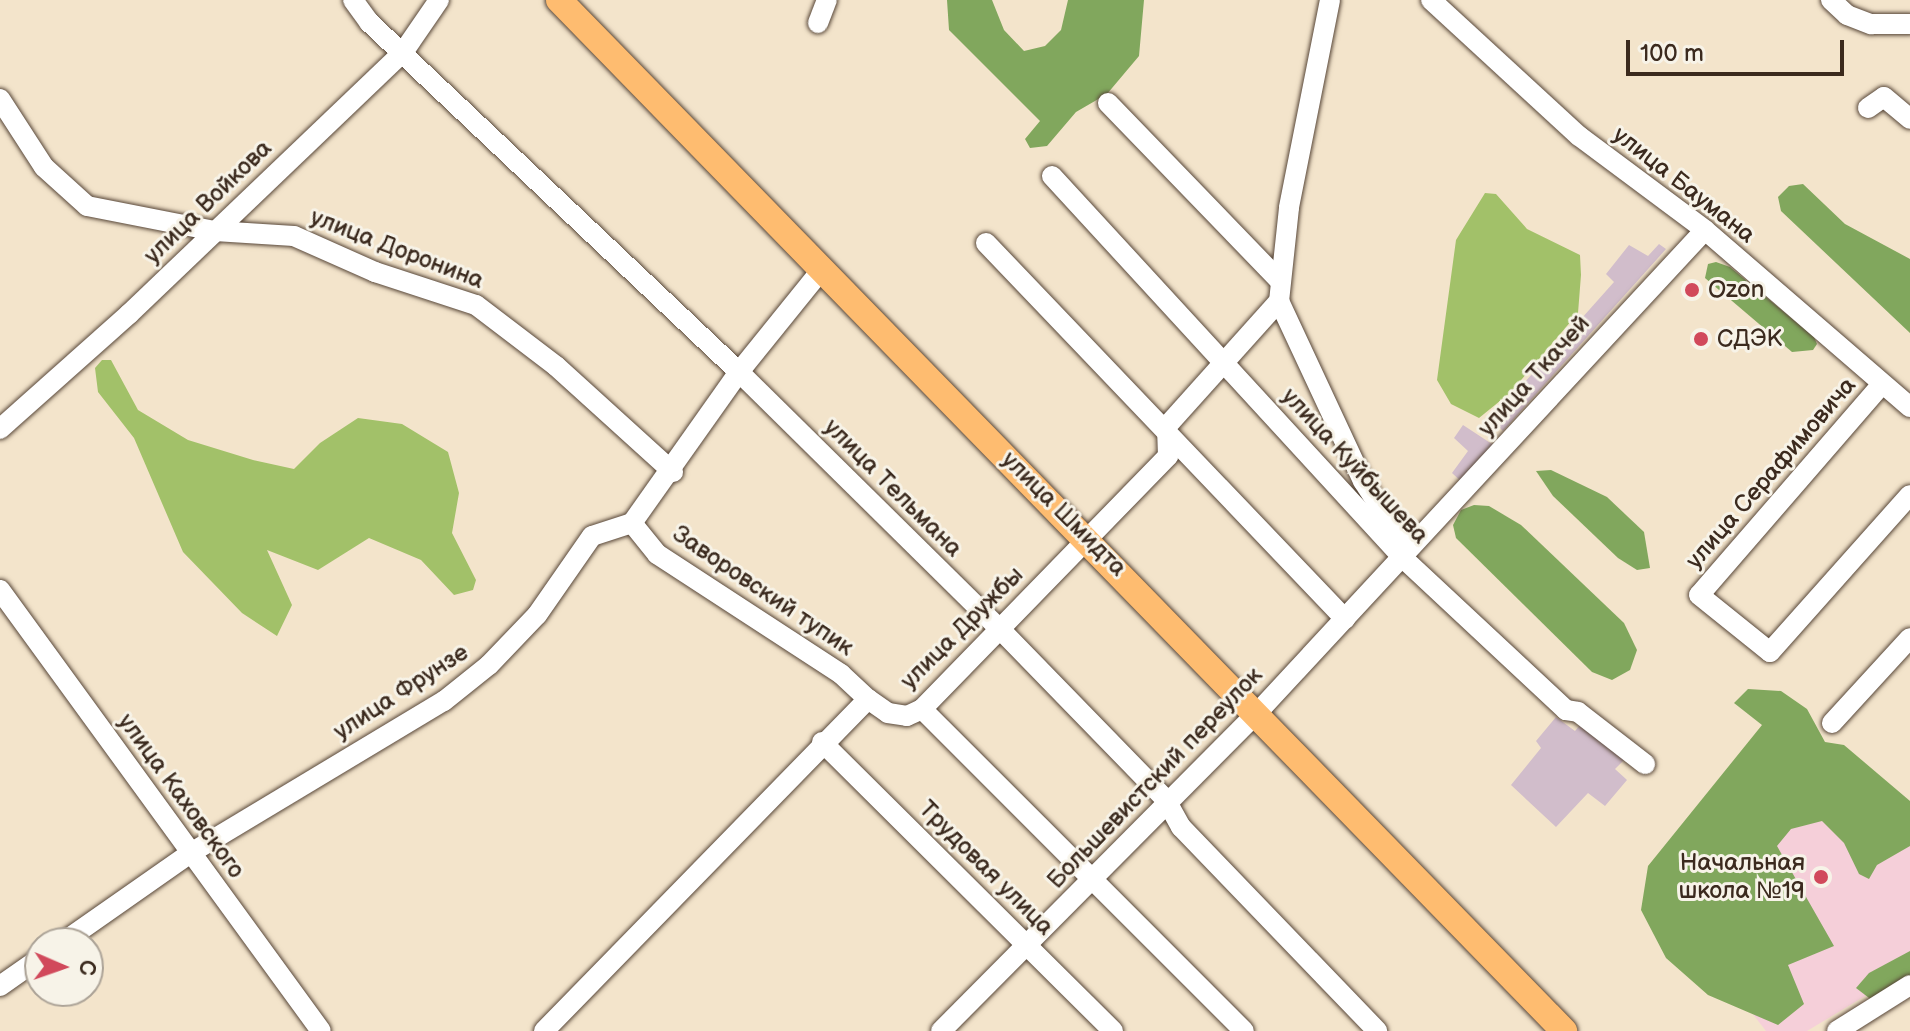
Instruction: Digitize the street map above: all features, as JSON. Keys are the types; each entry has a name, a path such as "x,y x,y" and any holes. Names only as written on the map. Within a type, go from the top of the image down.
{"main road":[{"name":"улица Шмидта","path":"559,0 1258,712 1564,1031"}],"street":[{"name":"улица Тельмана","path":"353,0 369,22 404,51 739,372 998,627 1166,800 1181,827 1377,1031"},
{"name":"улица Войкова","path":"0,429 404,51 439,0"},
{"path":"818,23 827,0"},
{"path":"1280,291 1330,0"},
{"name":"улица Баумана","path":"1431,0 1610,162 1705,230 1910,407"},
{"path":"1831,0 1847,15 1871,24 1910,24"},
{"path":"1868,108 1884,97 1910,119"},
{"name":"улица Доронина","path":"0,99 44,167 87,206 215,231 294,236 375,272 476,305 556,366 673,472"},
{"path":"1108,103 1280,291 1363,481 1406,554"},
{"name":"улица Куйбышева","path":"1052,176 1406,554 1566,710 1578,712 1645,764"},
{"name":"улица Ткачей","path":"1406,554 1705,230"},
{"path":"986,243 1345,619"},
{"path":"632,523 673,472 739,372 822,269"},
{"name":"улица Дружбы","path":"868,699 888,713 907,716 922,709 998,627 1090,540 1168,456 1167,426 1227,365 1280,291"},
{"name":"улица Серафимовича","path":"1882,384 1699,595 1770,652 1910,495"},
{"name":"Заворовский тупик","path":"632,523 657,554 841,674 868,699"},
{"name":"улица Фрунзе","path":"85,927 189,854 444,701 489,665 537,615 592,536 632,523"},
{"name":"Большевистский переулок","path":"941,1031 1026,944 1093,882 1166,800 1258,712 1406,554"},
{"name":"улица Каховского","path":"0,590 189,854 321,1031"},
{"path":"1832,723 1910,638"},
{"path":"544,1031 822,742 868,699"},
{"path":"922,709 1244,1031"},
{"name":"Трудовая улица","path":"822,742 1113,1031"},
{"path":"0,986 24,969"},
{"path":"1837,1031 1910,985"}],"shaded area":[{"path":"1659,244 1666,249 1503,431 1491,420 1614,282 1606,274 1629,245 1648,256"},
{"path":"1463,425 1495,446 1464,484 1452,473 1468,451 1454,438"},
{"path":"1556,717 1575,731 1586,718 1627,757 1615,769 1627,780 1605,806 1588,793 1556,827 1511,785 1541,748 1536,741"},
{"name":"Начальная школа №19","path":"1846,753 1910,826 1910,969 1807,1031 1766,1031 1686,928"}],"green space":[{"path":"947,0 992,0 1004,30 1024,51 1045,46 1061,30 1068,0 1144,0 1139,56 1107,94 1076,112 1047,146 1030,148 1025,139 1040,121 949,30"},
{"path":"1803,184 1845,224 1910,259 1910,333 1781,211 1778,197 1789,186"},
{"path":"1485,193 1496,194 1527,229 1580,255 1581,275 1578,313 1511,392 1479,418 1451,404 1437,380 1456,240"},
{"path":"1716,262 1730,267 1814,337 1817,344 1813,350 1792,352 1705,278 1708,264"},
{"path":"102,360 111,360 138,410 188,440 253,460 294,469 320,443 358,418 402,424 448,452 459,493 452,533 476,580 473,590 454,595 421,560 369,538 318,570 267,550 292,605 277,636 242,613 183,552 134,438 98,392 95,368"},
{"path":"1551,470 1607,497 1644,532 1650,568 1637,570 1618,558 1553,496 1536,471"},
{"path":"1474,505 1489,506 1521,525 1624,623 1637,650 1630,670 1612,680 1592,672 1456,538 1453,525 1461,510"},
{"path":"1748,689 1781,691 1807,709 1825,742 1844,745 1910,801 1910,846 1877,865 1869,879 1859,874 1844,843 1822,821 1791,829 1777,846 1834,946 1788,965 1804,1004 1778,1025 1708,995 1666,958 1641,910 1648,866 1762,725 1734,703"},
{"path":"1910,951 1910,980 1873,1001 1856,988 1869,973"}],"place":[{"name":"Ozon","path":"1692,290"},
{"name":"СДЭК","path":"1701,339"},
{"name":"Начальная школа №19","path":"1821,877"}]}
